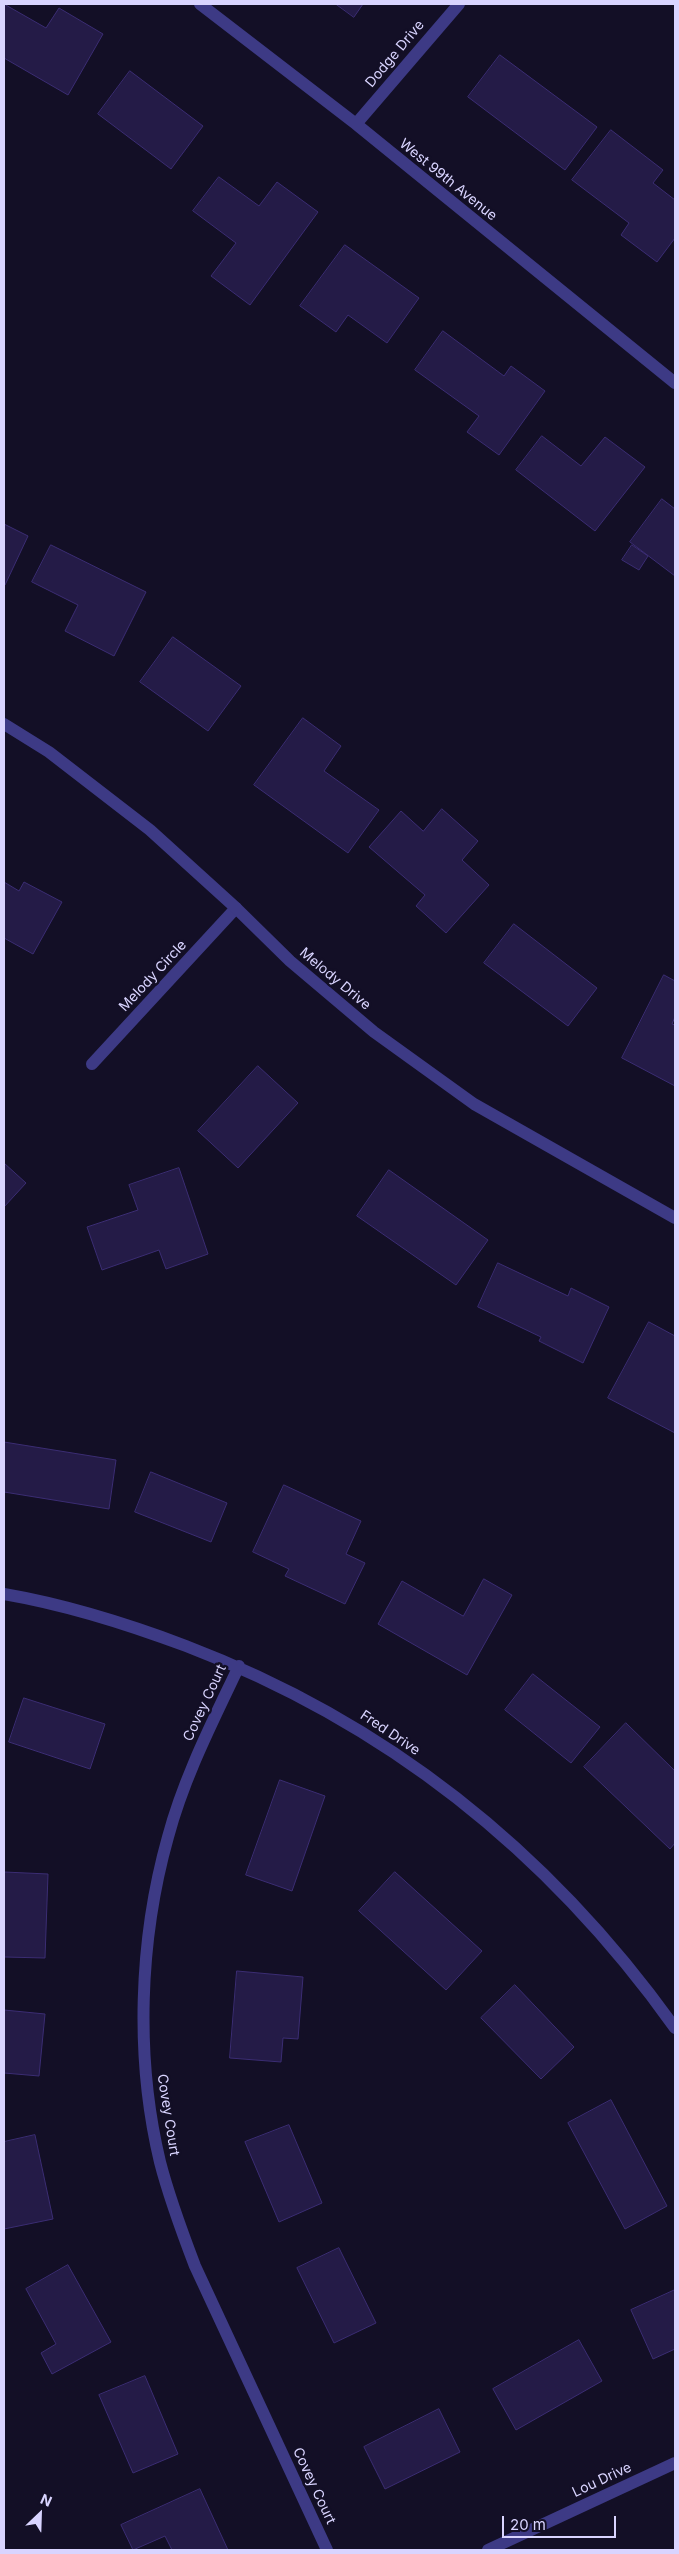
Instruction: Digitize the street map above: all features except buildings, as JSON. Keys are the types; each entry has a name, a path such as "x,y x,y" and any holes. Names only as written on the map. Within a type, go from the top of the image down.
{"street":[{"name":"West 99th Avenue","path":"200,4 356,124 675,383"},
{"name":"Dodge Drive","path":"356,124 460,4"},
{"name":"Melody Drive","path":"4,724 49,752 142,824 236,908 290,961 374,1032 474,1104 675,1218"},
{"name":"Melody Circle","path":"92,1064 236,908"},
{"name":"Fred Drive","path":"4,1594 47,1601 120,1621 239,1666 281,1685 347,1721 409,1762 498,1831 553,1882 604,1937 675,2028"},
{"name":"Covey Court","path":"239,1666 196,1757 168,1835 161,1865 149,1936 144,1989 146,2076 151,2119 160,2162 179,2225 199,2274 327,2550"},
{"name":"Lou Drive","path":"488,2550 675,2463"}]}
